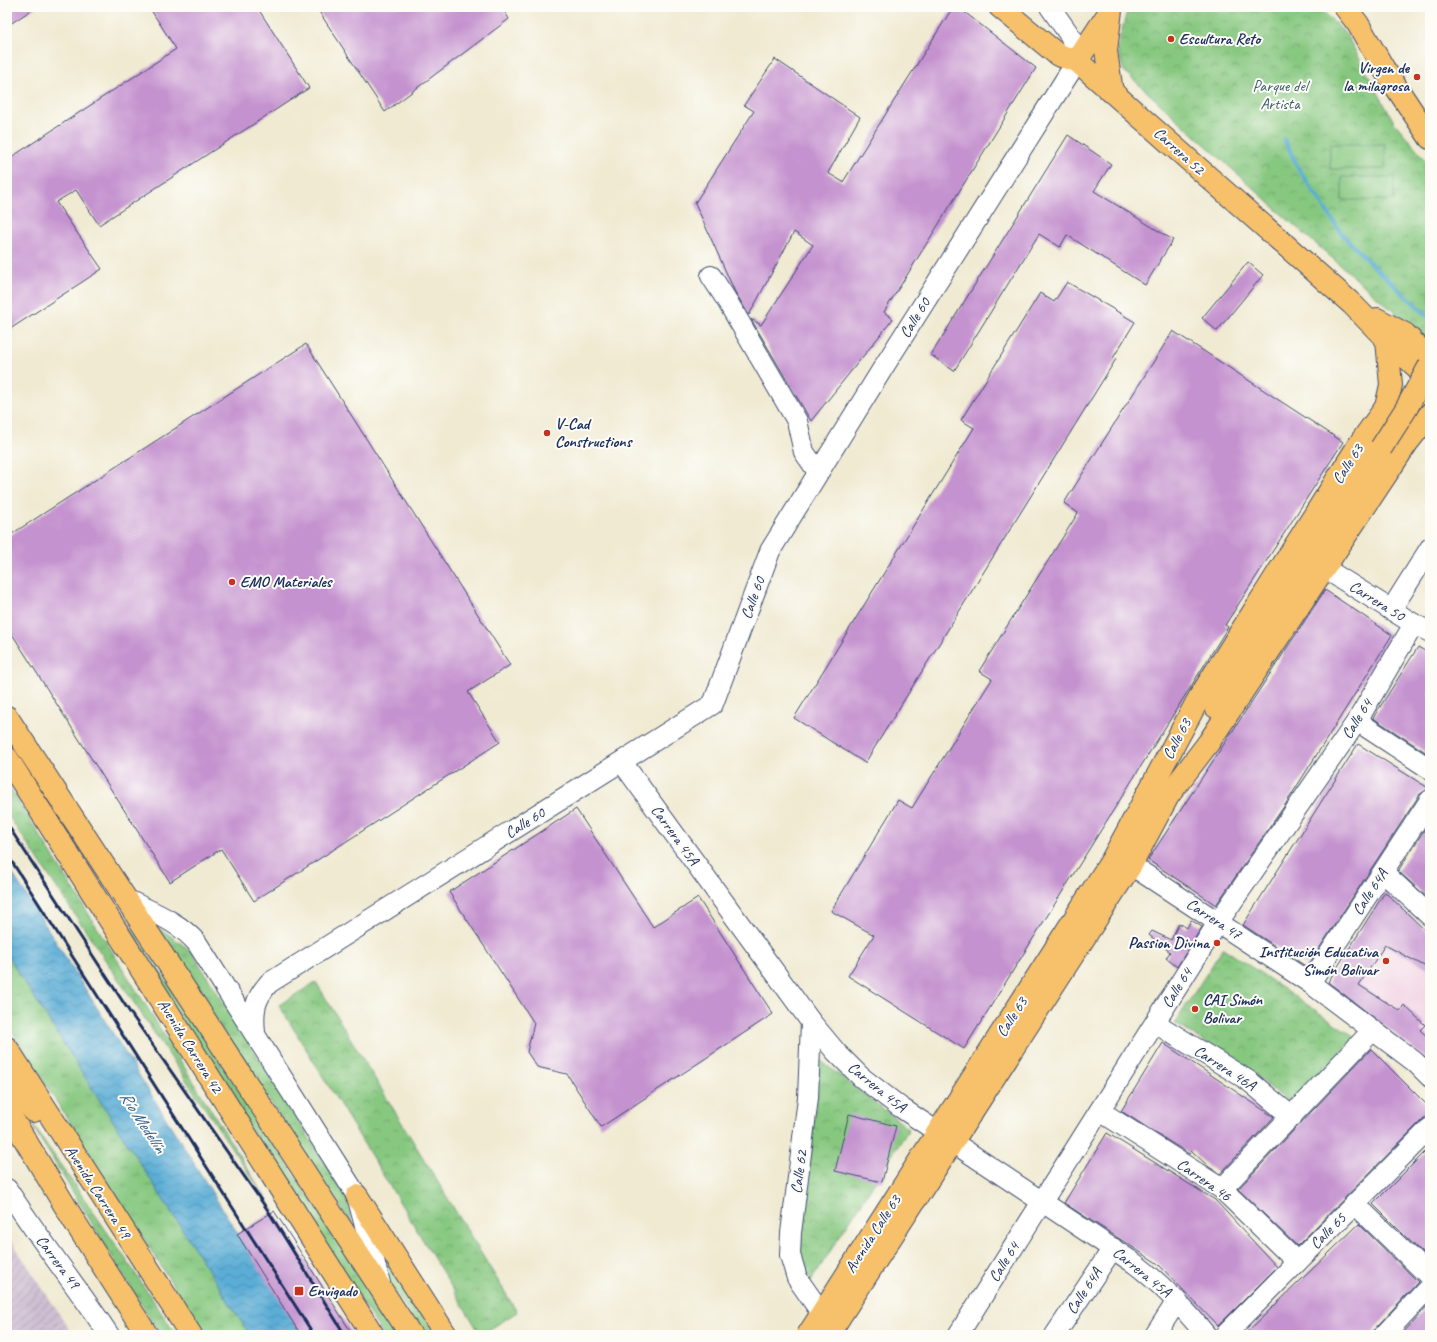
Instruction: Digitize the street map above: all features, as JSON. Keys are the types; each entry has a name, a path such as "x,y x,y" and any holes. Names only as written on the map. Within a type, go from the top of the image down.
{"main road":[{"name":"Carrera 52","path":"1000,7 1058,55 1077,62 1112,92 1352,304 1387,340 1430,379"},
{"path":"1346,7 1358,24 1430,152"},
{"name":"Calle 60","path":"1077,62 1112,9"},
{"path":"1112,9 1106,51 1112,92"},
{"path":"1384,69 1430,138"},
{"name":"Carrera 52","path":"1352,304 1405,334 1430,359"},
{"name":"Calle 63","path":"946,1137 1112,860 1199,698 1360,443 1386,407 1391,385 1387,340"},
{"path":"1168,796 1240,666 1270,617 1406,409 1430,365"},
{"path":"1386,407 1389,427 1396,434 1412,436"},
{"name":"Calle 63","path":"946,1137 1130,865 1168,796 1209,742 1391,466 1412,436 1430,414"},
{"path":"1360,443 1380,444 1390,454 1391,466"},
{"name":"Avenida Carrera 42","path":"7,717 411,1335"},
{"name":"Avenida Carrera 42","path":"7,758 373,1335"},
{"name":"Avenida Carrera 49","path":"7,1048 191,1335"},
{"path":"7,1080 75,1156"},
{"name":"Avenida Carrera 49","path":"7,1110 76,1224 147,1335"},
{"name":"Avenida Calle 63","path":"808,1335 946,1137"},
{"name":"Avenida Calle 63","path":"828,1335 946,1137"},
{"path":"357,1196 446,1335"}],"street":[{"path":"1050,7 1070,37 1077,62"},
{"name":"Calle 60","path":"255,1033 253,1016 255,1004 260,992 269,983 713,704 770,551 818,472 1077,62"},
{"path":"711,276 797,421 804,452 818,472"},
{"path":"1391,610 1430,548"},
{"name":"Carrera 50","path":"1324,568 1422,628"},
{"name":"Calle 64","path":"958,1335 1219,921 1422,628"},
{"path":"1357,721 1430,770"},
{"name":"Carrera 45A","path":"622,762 811,1022 836,1052 861,1078 946,1137 1113,1248 1157,1280 1206,1335"},
{"name":"Calle 64A","path":"1310,983 1430,800"},
{"name":"Carrera 47","path":"1130,865 1219,921 1310,983 1373,1030 1430,1076"},
{"path":"1384,872 1430,916"},
{"name":"Avenida Carrera 42","path":"126,899 174,922 187,932 197,944 255,1033 357,1196 383,1292"},
{"name":"Calle 62","path":"811,1022 808,1098 791,1233 790,1255 796,1278 822,1314"},
{"name":"Carrera 46A","path":"1155,1023 1249,1081 1292,1117"},
{"path":"1222,1189 1373,1030"},
{"name":"Carrera 46","path":"1100,1111 1222,1189 1297,1262"},
{"name":"Calle 65","path":"1225,1335 1430,1128"},
{"name":"Carrera 49","path":"7,1189 36,1234 83,1296 109,1335"},
{"path":"1355,1204 1430,1277"},
{"name":"Calle 64A","path":"1055,1335 1113,1248"},
{"path":"1384,1335 1430,1286"},
{"path":"1155,1335 1177,1301"}],"shaded area":[{"name":"Institución Educativa Simón Bolivar","path":"1385,892 1430,935 1430,1066 1393,1032 1325,988"},
{"path":"7,1234 58,1312 73,1335 7,1335"}],"green space":[{"name":"Parque del Artista","path":"1128,7 1319,7 1346,34 1394,122 1430,165 1430,343 1286,218 1124,71 1117,49"},
{"path":"1330,144 1385,144 1385,169 1330,169"},
{"path":"1342,177 1394,177 1394,200 1342,200"},
{"path":"7,783 274,1211 10,818 7,812"},
{"path":"110,895 399,1335 383,1335 170,1003"},
{"path":"151,922 191,951 347,1198 352,1225"},
{"path":"1223,948 1355,1037 1295,1107 1258,1078 1175,1023"},
{"path":"7,955 250,1335 205,1335 194,1318 7,1024"},
{"path":"316,982 517,1312 481,1335 279,1005"},
{"path":"820,1060 909,1129 811,1281 800,1256"},
{"path":"24,1112 123,1255 176,1335 160,1335"},
{"path":"380,1250 436,1335 422,1331 389,1283"}],"water":[{"name":"Río Medellín","path":"7,865 301,1335 250,1335 7,955"}],"building":[{"path":"7,7 36,7 7,26"},
{"path":"149,7 257,7 309,88 99,225 76,190 56,202 102,269 7,331 7,160 176,49"},
{"path":"316,7 502,7 509,19 385,112"},
{"path":"953,7 958,7 1036,68 884,312 893,319 811,421 751,319 761,325 813,245 794,232 749,315 735,292 695,203 754,111 744,105 775,59 860,117 828,173 843,182"},
{"path":"1068,135 1111,164 1094,191 1173,240 1145,285 1067,235 1060,247 1039,234 954,371 931,355"},
{"path":"1248,262 1263,275 1217,331 1202,318"},
{"path":"1067,282 1135,322 1113,358 1116,359 865,763 794,718 974,428 961,420 1040,293 1054,302"},
{"path":"1173,331 1343,442 1225,625 1228,627 964,1049 848,976 874,935 831,911 898,800 912,808 992,679 979,671 1078,513 1064,503"},
{"name":"EMO Materiales","path":"306,344 510,665 468,692 500,742 254,901 221,849 170,882 7,626 7,537"},
{"path":"1325,590 1392,635 1285,805 1216,905 1148,860"},
{"path":"1418,647 1430,654 1430,755 1373,718"},
{"path":"1358,744 1430,789 1420,794 1307,967 1243,925"},
{"path":"576,809 653,927 698,898 773,1014 601,1127 567,1074 537,1067 527,1052 534,1023 449,892"},
{"path":"1430,821 1430,900 1398,871"},
{"name":"Institución Educativa Simón Bolivar","path":"1385,892 1430,935 1430,969 1385,945 1359,985 1400,1011 1404,1005 1425,1025 1420,1030 1430,1039 1430,1061 1328,982"},
{"path":"1191,920 1202,927 1177,967 1166,958 1170,952 1149,935 1152,931 1171,940 1179,923 1187,928"},
{"path":"1163,1043 1274,1117 1220,1174 1209,1167 1192,1151 1189,1154 1121,1111"},
{"path":"1371,1049 1430,1108 1430,1112 1297,1246 1238,1189"},
{"path":"849,1114 896,1126 882,1182 835,1171"},
{"path":"1107,1133 1215,1200 1277,1267 1218,1326 1157,1263 1064,1203"},
{"path":"1430,1147 1430,1261 1373,1204"},
{"name":"Envigado","path":"274,1211 353,1335 301,1335 237,1234"},
{"path":"1359,1224 1418,1282 1369,1335 1244,1335"},
{"path":"1430,1303 1430,1335 1401,1335 1422,1312"}],"waterway":[{"path":"1284,139 1300,171 1342,234 1370,263 1430,318"}],"railway":[{"path":"7,824 129,1011 267,1209 345,1335"},
{"path":"7,854 314,1335"}],"place":[{"name":"Escultura Reto","path":"1171,39"},
{"name":"Virgen de la milagrosa","path":"1417,77"},
{"name":"V-Cad Constructions","path":"547,433"},
{"name":"EMO Materiales","path":"232,582"},
{"name":"Passion Divina","path":"1217,943"},
{"name":"Institución Educativa Simón Bolivar","path":"1386,961"},
{"name":"CAI Simón Bolivar","path":"1195,1009"},
{"name":"Envigado","path":"299,1291"}]}
